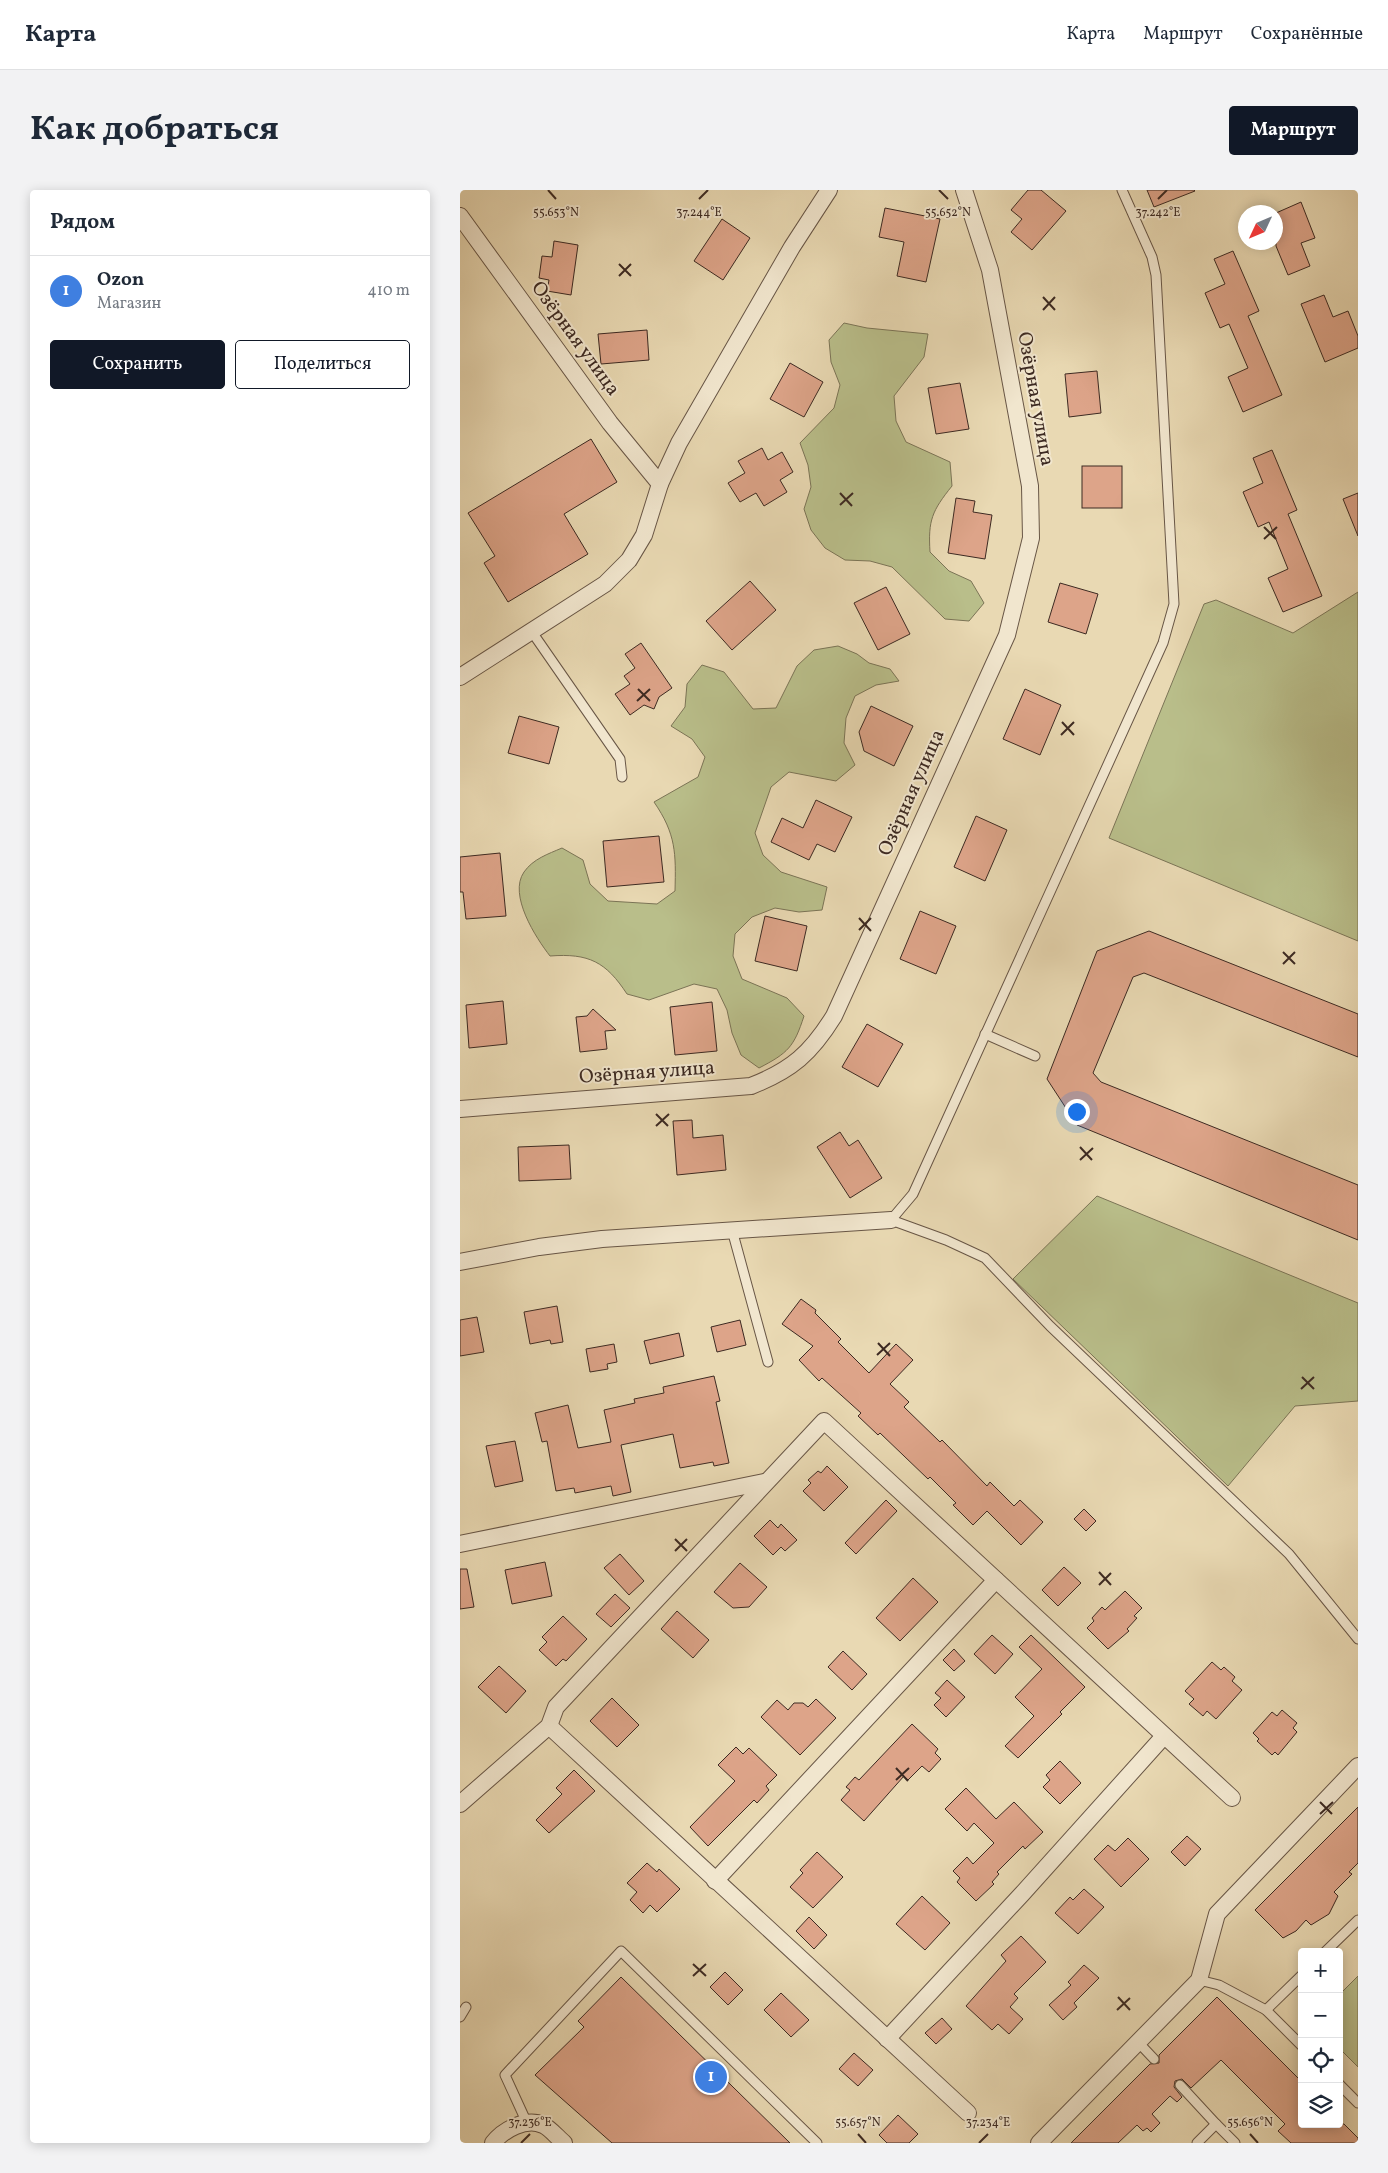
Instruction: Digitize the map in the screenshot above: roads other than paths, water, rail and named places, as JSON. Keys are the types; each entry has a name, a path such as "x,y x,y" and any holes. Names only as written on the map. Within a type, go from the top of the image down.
{"street":[{"path":"460,677 605,584 629,560 644,534 660,484 679,443 792,247 829,190"},
{"name":"Озёрная улица","path":"460,1109 751,1086 779,1076 802,1058 822,1036 834,1016 1007,634 1031,538 1030,486 990,270 964,190"},
{"name":"Озёрная улица","path":"460,216 610,423 660,484"},
{"path":"460,1262 539,1247 602,1239 891,1220"},
{"path":"460,1804 549,1726 556,1708 764,1482 824,1421 1232,1798"},
{"path":"460,1544 764,1482"},
{"path":"715,1880 996,1580"},
{"path":"549,1726 968,2113"},
{"path":"887,2038 1164,1736"},
{"path":"1040,2143 1137,2041 1199,1980 1217,1914 1358,1766"},
{"path":"493,2143 510,2129 528,2124 542,2124 564,2143"}],"lane":[{"path":"1122,190 1152,257 1156,276 1174,604 1162,642 913,1194 891,1220 946,1240 985,1258 1063,1339 1289,1554 1358,1639"},
{"path":"532,632 620,758 622,777"},
{"path":"985,1034 1035,1056"},
{"path":"732,1230 768,1362"},
{"path":"1329,1948 1358,1920"},
{"path":"528,2124 505,2075 621,1950 817,2143"},
{"path":"1266,2010 1298,1979"},
{"path":"1199,1980 1219,1985 1266,2010 1298,2042"},
{"path":"460,2017 466,2007"},
{"path":"1137,2041 1154,2059"},
{"path":"1180,2085 1235,2143"},
{"path":"1343,2088 1358,2103"},
{"path":"1197,2143 1216,2124"}],"place":[{"name":"Ozon","path":"711,2077"}]}
